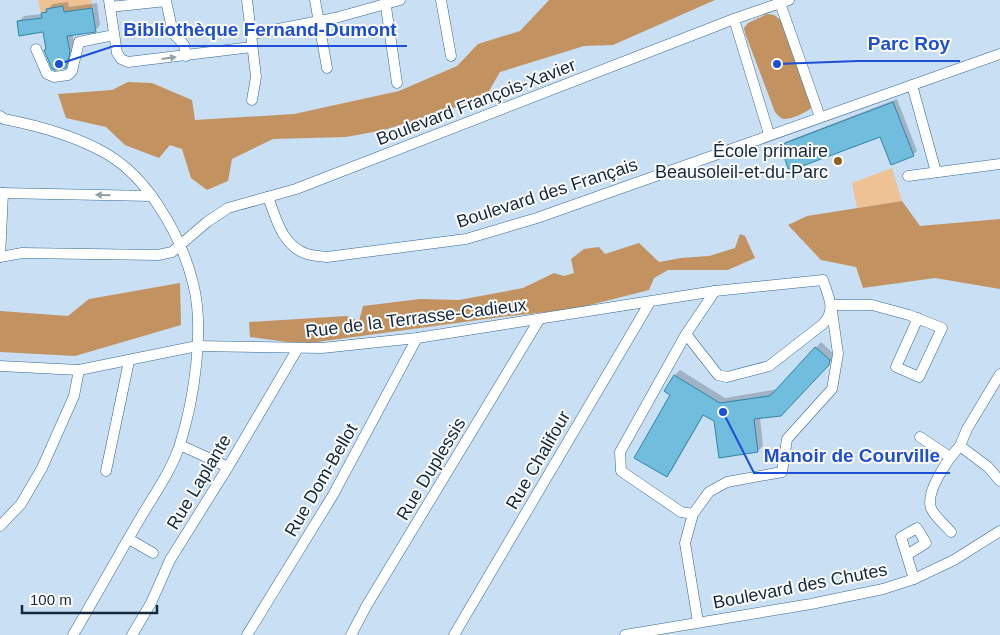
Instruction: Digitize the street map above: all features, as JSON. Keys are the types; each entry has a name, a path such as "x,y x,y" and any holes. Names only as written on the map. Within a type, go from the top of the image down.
{"street":[{"path":"246,0 252,34 256,77 252,100"},
{"path":"315,0 328,68"},
{"path":"252,34 335,18 386,2 400,0"},
{"path":"442,0 452,56"},
{"path":"186,56 184,45 173,33 166,1 109,4 117,53 121,59 128,62 186,56 252,46"},
{"path":"386,2 397,83"},
{"path":"784,2 820,117"},
{"name":"Boulevard François-Xavier","path":"0,257 22,253 158,255 172,252 215,215 228,208 296,190 734,19 784,2"},
{"path":"734,19 770,134"},
{"path":"36,49 47,74 54,77 68,75 72,71 79,42 114,35"},
{"name":"Boulevard des Français","path":"268,197 279,228 292,245 307,254 327,257 466,239 537,218 994,54 1000,54"},
{"path":"912,85 936,172"},
{"path":"0,116 4,119 37,125 63,134 108,154 132,174 152,196 168,220 181,245 194,285 197,346 192,393 180,445 162,481 74,635"},
{"path":"908,176 1000,164"},
{"path":"0,257 2,193 152,196"},
{"name":"Rue de la Terrasse-Cadieux","path":"0,366 79,370 197,346 322,348 417,338 715,291 823,280 831,308"},
{"path":"693,514 681,512 621,471 620,452 686,334 715,291"},
{"name":"Rue Chalifour","path":"454,635 650,302"},
{"path":"831,308 872,305 909,314 942,328 919,377 896,367 918,318"},
{"path":"686,334 718,375 727,377 769,366 823,324 828,318 831,308"},
{"path":"698,622 685,543 693,514 709,492 727,482 782,472 788,439 832,389 838,354 831,308"},
{"name":"Rue Duplessis","path":"351,635 367,605 539,320"},
{"name":"Rue Dom-Bellot","path":"247,635 333,495 417,338"},
{"name":"Rue Laplante","path":"132,635 151,603 170,560 228,467 298,348"},
{"path":"106,471 129,361"},
{"path":"0,526 21,504 42,468 74,396 79,370"},
{"path":"951,532 931,508 930,496 950,457 960,446 966,429 1000,374"},
{"path":"920,437 950,457"},
{"path":"180,445 228,467"},
{"path":"960,446 988,467 1000,481"},
{"name":"Boulevard des Chutes","path":"624,635 883,590 914,579 954,560 1000,530"},
{"path":"129,539 153,553"},
{"path":"907,555 914,579"}],"shaded area":[{"path":"38,0 91,0 92,8 64,12 62,7 46,9 47,12 41,13"},
{"path":"549,0 715,0 613,45 584,46 500,72 485,98 384,130 346,137 273,139 232,159 228,181 207,190 191,178 182,149 170,145 159,158 125,145 106,127 66,118 58,94 112,90 128,82 152,83 192,100 195,120 294,114 399,91 457,66 478,44 520,31"},
{"path":"767,14 774,15 782,21 812,107 802,114 788,119 781,118 775,112 744,28 748,23"},
{"path":"892,168 902,201 857,208 852,183"},
{"path":"902,201 920,226 1000,219 1000,289 935,278 863,288 856,267 821,260 788,225 807,216"},
{"path":"740,234 745,236 755,258 728,270 668,270 654,278 649,290 574,309 302,344 250,337 249,322 346,316 359,321 363,306 420,299 459,300 523,288 554,273 564,276 574,273 571,259 584,249 599,247 605,254 639,243 659,262 709,256 735,248"},
{"path":"180,283 181,325 75,356 0,352 0,311 68,316 89,299"}],"building":[{"path":"63,6 64,12 92,8 96,32 67,36 70,52 66,68 55,70 52,69 44,50 46,49 43,32 19,36 17,21 42,18 41,13 47,12 46,9"},
{"path":"893,102 914,156 891,165 880,137 789,171 780,145"},
{"path":"815,347 830,360 829,365 781,416 754,419 758,452 719,458 714,421 703,415 667,477 634,458 670,395 664,391 674,375 720,403 769,396"}],"place":[{"name":"Bibliothèque Fernand-Dumont","path":"59,64"},
{"name":"Parc Roy","path":"777,64"},
{"name":"École primaire Beausoleil-et-du-Parc","path":"838,161"},
{"name":"Manoir de Courville","path":"723,412"}]}
